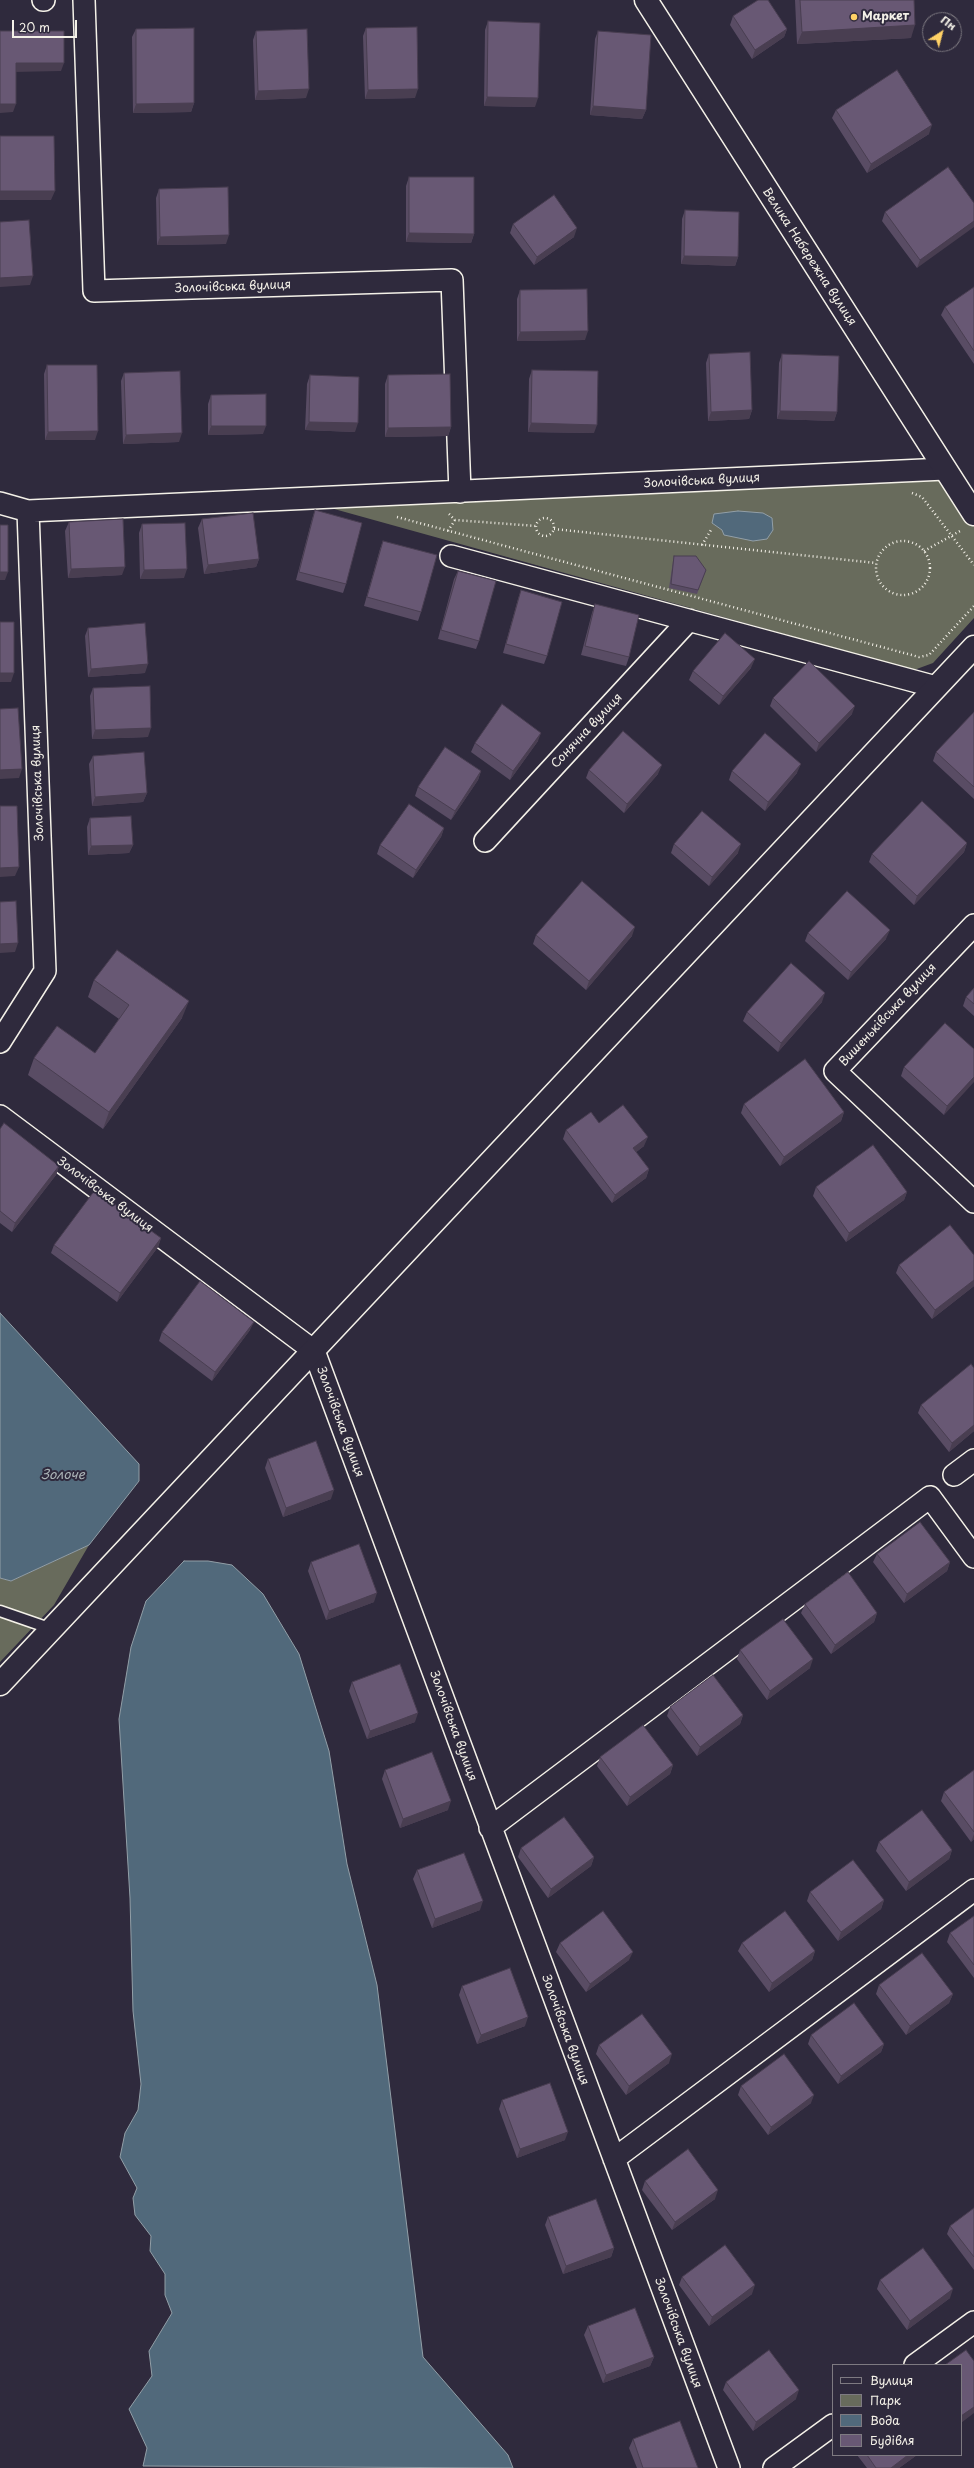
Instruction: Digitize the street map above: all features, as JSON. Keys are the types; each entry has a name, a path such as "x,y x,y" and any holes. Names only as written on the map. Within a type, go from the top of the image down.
{"street":[{"name":"Золочівська вулиця","path":"84,0 94,291 452,280 457,500"},
{"name":"Велика Набережна вулиця","path":"646,0 945,470 969,521"},
{"name":"Золочівська вулиця","path":"0,503 28,511 457,500 945,470"},
{"name":"Золочівська вулиця","path":"0,1042 45,971 28,511"},
{"path":"451,556 936,687"},
{"name":"Сонячна вулиця","path":"485,841 689,620"},
{"path":"0,1684 974,647"},
{"name":"Вишеньківська вулиця","path":"974,925 835,1071 974,1202"},
{"name":"Золочівська вулиця","path":"0,1116 314,1351 729,2468"},
{"path":"954,1475 974,1460"},
{"path":"490,1828 930,1497 974,1557"},
{"path":"614,2159 974,1890"},
{"path":"915,2364 974,2322"},
{"path":"774,2468 832,2426"}],"lane":[{"path":"0,1611 52,1629"}],"path":[{"path":"905,494 922,497 974,565"},
{"path":"445,510 457,500"},
{"path":"395,516 919,657 929,655 974,606"},
{"path":"546,518 553,523 554,529 548,536 542,536 537,532 536,526 538,521 546,518"},
{"path":"448,530 455,520 536,526"},
{"path":"924,551 953,537 969,521"},
{"path":"554,529 876,563"},
{"path":"702,545 711,530"},
{"path":"910,541 924,551 930,568 929,577 917,591 909,594 891,592 878,580 876,563 879,554 892,542 910,541"}],"green space":[{"path":"941,477 974,525 974,618 933,663 914,670 327,507"},
{"path":"89,1545 54,1605 0,1662 0,1578 11,1581"}],"water":[{"path":"738,511 763,513 772,518 773,530 767,539 753,541 724,535 722,530 712,523 714,514"},
{"name":"Золоче","path":"0,1313 139,1464 139,1481 89,1545 11,1581 0,1578"},
{"path":"184,1561 208,1561 232,1565 263,1594 299,1654 329,1751 347,1864 377,1985 423,2357 508,2455 513,2468 143,2466 147,2448 129,2409 152,2376 149,2351 172,2313 165,2295 165,2274 150,2251 151,2236 135,2215 133,2198 137,2188 120,2157 125,2133 138,2110 141,2084 133,2011 130,1898 119,1719 131,1647 146,1601"}],"building":[{"path":"758,0 768,0 787,29 755,50 733,16"},
{"path":"800,0 914,0 915,25 802,32"},
{"path":"488,21 540,23 538,98 487,97"},
{"path":"417,27 418,89 368,90 366,28"},
{"path":"194,28 194,103 136,104 136,29"},
{"path":"307,29 309,89 258,91 256,31"},
{"path":"0,31 64,31 64,63 16,63 16,104 0,104"},
{"path":"598,31 651,35 646,110 593,106"},
{"path":"897,70 932,125 871,164 836,110"},
{"path":"0,136 54,136 55,191 0,191"},
{"path":"948,167 974,203 974,221 920,260 885,212"},
{"path":"409,177 474,177 474,234 409,233"},
{"path":"228,187 229,235 160,237 159,189"},
{"path":"554,195 577,228 537,257 513,224"},
{"path":"685,210 739,212 738,257 684,256"},
{"path":"29,220 33,276 0,278 0,222"},
{"path":"974,287 974,351 945,307"},
{"path":"587,289 588,331 520,332 520,290"},
{"path":"750,352 752,410 711,412 709,354"},
{"path":"782,354 839,356 837,412 780,411"},
{"path":"47,365 97,365 98,431 48,432"},
{"path":"532,370 598,371 597,425 531,423"},
{"path":"180,371 182,433 126,435 124,373"},
{"path":"450,374 451,427 388,428 388,375"},
{"path":"310,375 359,377 358,423 309,422"},
{"path":"266,394 266,426 211,426 211,395"},
{"path":"315,510 362,523 346,584 299,572"},
{"path":"253,513 259,559 208,565 202,519"},
{"path":"123,519 125,567 71,569 69,522"},
{"path":"185,523 187,569 144,570 142,524"},
{"path":"0,525 8,525 8,572 0,572"},
{"path":"383,541 437,555 421,612 367,597"},
{"path":"674,556 696,556 706,570 698,590 671,584"},
{"path":"458,571 496,581 479,641 441,630"},
{"path":"521,590 562,602 547,656 506,644"},
{"path":"595,604 639,615 629,657 585,646"},
{"path":"0,622 14,622 14,673 0,673"},
{"path":"145,623 148,664 91,669 88,628"},
{"path":"725,633 755,659 723,696 693,671"},
{"path":"809,661 855,706 819,743 773,698"},
{"path":"150,686 151,728 95,730 93,688"},
{"path":"502,704 541,733 513,771 475,743"},
{"path":"18,708 22,769 0,770 0,709"},
{"path":"974,712 974,787 936,752"},
{"path":"623,731 662,765 627,804 589,770"},
{"path":"765,733 801,764 768,802 732,771"},
{"path":"445,747 481,771 455,811 418,787"},
{"path":"144,752 147,793 95,797 93,756"},
{"path":"922,801 967,843 917,896 872,854"},
{"path":"409,804 444,828 416,870 380,845"},
{"path":"0,806 17,806 19,867 0,868"},
{"path":"702,811 741,844 712,877 674,844"},
{"path":"131,816 133,845 91,846 90,818"},
{"path":"582,881 635,927 589,981 536,935"},
{"path":"847,891 890,930 851,972 808,933"},
{"path":"16,901 18,943 0,944 0,902"},
{"path":"117,950 189,1001 109,1112 34,1058 57,1026 95,1053 129,1005 94,980"},
{"path":"791,963 825,993 781,1043 747,1012"},
{"path":"974,988 974,1004 966,997"},
{"path":"945,1023 974,1049 974,1077 947,1106 904,1067"},
{"path":"805,1059 844,1112 784,1157 744,1104"},
{"path":"623,1105 648,1137 633,1148 649,1169 615,1195 566,1130 591,1112 599,1123"},
{"path":"4,1123 59,1166 15,1223 0,1211 0,1129"},
{"path":"873,1145 907,1192 849,1233 816,1187"},
{"path":"95,1190 161,1238 120,1293 54,1245"},
{"path":"950,1225 974,1255 974,1280 935,1310 899,1265"},
{"path":"200,1281 254,1322 215,1372 162,1332"},
{"path":"971,1364 974,1368 974,1425 952,1443 921,1405"},
{"path":"316,1441 334,1490 286,1508 268,1459"},
{"path":"920,1522 950,1562 907,1594 877,1554"},
{"path":"359,1544 377,1593 329,1611 311,1562"},
{"path":"848,1572 877,1613 835,1645 805,1604"},
{"path":"783,1619 813,1659 770,1691 740,1650"},
{"path":"400,1664 418,1713 370,1731 352,1682"},
{"path":"713,1675 743,1715 700,1747 670,1707"},
{"path":"643,1725 673,1765 630,1797 600,1757"},
{"path":"432,1752 451,1801 403,1819 385,1770"},
{"path":"974,1770 974,1832 944,1792"},
{"path":"922,1810 952,1850 909,1882 879,1842"},
{"path":"564,1817 594,1857 551,1889 521,1848"},
{"path":"464,1853 483,1901 435,1919 417,1870"},
{"path":"853,1860 884,1900 841,1932 810,1892"},
{"path":"603,1911 633,1952 590,1984 560,1943"},
{"path":"785,1911 815,1951 772,1983 742,1943"},
{"path":"974,1916 974,1965 950,1933"},
{"path":"922,1953 953,1994 910,2026 879,1985"},
{"path":"510,1968 528,2017 481,2035 462,1986"},
{"path":"854,2003 884,2044 841,2076 811,2035"},
{"path":"642,2014 672,2054 629,2086 599,2045"},
{"path":"784,2054 814,2095 771,2127 741,2086"},
{"path":"550,2083 568,2132 520,2149 502,2100"},
{"path":"688,2149 718,2190 675,2222 645,2181"},
{"path":"596,2199 614,2248 566,2266 548,2217"},
{"path":"974,2208 974,2257 950,2226"},
{"path":"725,2245 755,2285 712,2317 682,2277"},
{"path":"923,2248 953,2289 910,2321 880,2280"},
{"path":"635,2308 654,2357 606,2375 588,2326"},
{"path":"769,2350 799,2390 756,2422 726,2382"},
{"path":"966,2350 974,2361 974,2407 962,2415 962,2364 946,2364"},
{"path":"680,2421 698,2468 643,2468 633,2439"},
{"path":"868,2456 907,2456 891,2468 876,2468"}],"place":[{"name":"Маркет","path":"854,17"}]}
